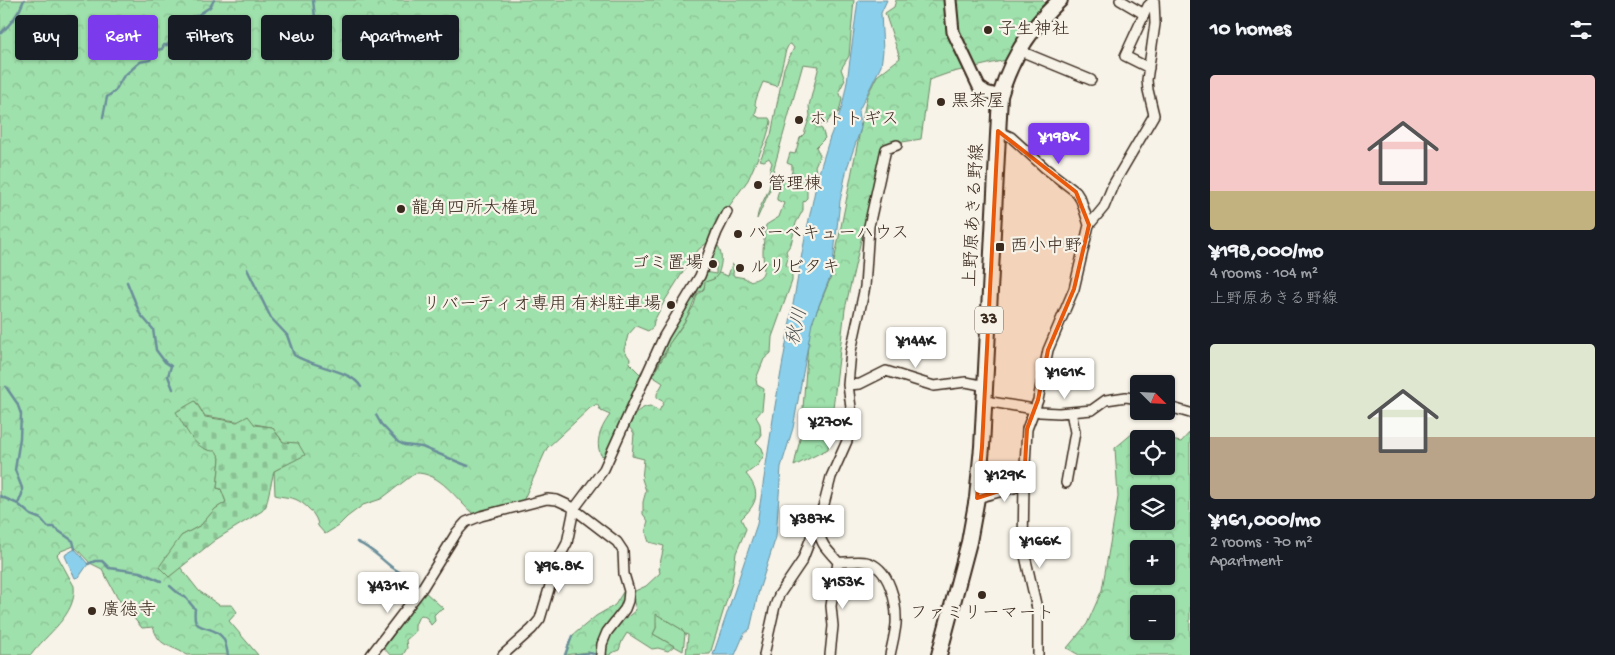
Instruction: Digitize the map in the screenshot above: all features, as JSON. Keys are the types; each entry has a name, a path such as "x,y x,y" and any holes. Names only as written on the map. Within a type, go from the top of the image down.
{"main road":[{"name":"上野原あきる野線","path":"939,655 968,542 977,498 986,386 1000,96 1018,50 1037,23 1060,0"}],"street":[{"path":"950,0 953,32 979,87 986,92 1000,96"},
{"path":"1120,0 1144,14"},
{"path":"1149,68 1125,56 1148,6 1154,0"},
{"path":"1038,655 1038,613 1023,547 1027,429 1038,400 1048,350 1074,289 1088,225 1104,207 1113,185 1154,115 1148,90 1155,24 1154,0"},
{"path":"1018,50 1091,80"},
{"path":"998,131 1010,137 1076,192 1088,225"},
{"path":"764,655 777,600 802,561 831,477 847,441 852,415 848,385 851,350 865,287 870,226 880,170 886,149 897,145"},
{"path":"503,655 535,626 540,619 555,569 567,543 574,509 604,469 664,336 700,276 727,212"},
{"path":"848,385 860,384 886,371 934,386 966,382 986,386"},
{"path":"985,401 1060,413 1092,410 1106,400 1130,398"},
{"path":"1175,409 1190,413"},
{"path":"1066,483 1075,432 1071,412"},
{"path":"977,498 1014,488 1024,483"},
{"path":"371,655 423,587 457,532 466,522 481,516 547,499 557,500 574,509 617,542 624,556 624,574 629,591 628,601 625,609 607,632 602,644 601,655"},
{"path":"819,514 822,520 821,540 838,562 866,562 881,570 884,575 895,606 896,626 890,655"},
{"path":"830,655 833,626 831,606 838,562"}],"highlighted area":[{"path":"998,131 1076,192 1089,225 1074,289 1048,350 1038,400 1027,429 1024,483 977,498 982,447"}],"green space":[{"path":"0,0 854,0 849,56 841,69 845,80 839,91 842,99 839,112 831,117 826,124 814,125 822,129 825,138 816,147 820,155 815,166 816,172 811,177 812,183 807,189 807,198 803,202 803,210 796,223 791,244 786,251 788,258 786,265 792,270 792,281 772,337 771,353 764,359 756,379 757,385 764,389 762,410 756,417 760,424 761,436 756,442 762,448 764,455 758,465 746,474 754,486 756,497 751,508 741,519 746,529 736,553 732,583 710,654 686,655 688,635 656,614 656,628 653,634 674,646 668,651 658,648 652,649 627,633 619,650 610,655 603,655 605,641 619,619 624,620 636,610 632,595 635,591 646,586 660,573 659,568 664,546 649,542 647,536 648,521 643,514 643,502 646,491 642,479 644,459 632,456 634,433 629,427 634,416 639,411 650,406 659,411 664,402 657,398 663,383 652,376 667,351 669,344 694,305 697,295 704,289 705,282 714,279 719,273 728,276 732,264 734,265 734,276 745,278 749,281 760,277 764,271 763,245 766,225 779,217 784,203 777,200 782,183 781,176 790,178 792,165 787,163 790,153 795,154 810,116 809,106 819,66 803,64 772,175 773,183 757,219 769,188 772,163 769,158 764,161 760,160 771,135 784,68 794,48 791,44 789,44 786,50 777,86 763,82 755,103 757,107 755,115 760,118 769,118 771,122 766,139 748,180 722,216 711,240 699,249 688,264 664,302 654,321 653,327 648,331 636,326 628,335 624,350 630,359 629,363 640,374 647,363 649,363 608,457 601,455 598,444 604,424 610,415 601,411 597,404 590,408 547,448 523,501 474,515 440,482 424,474 415,473 381,499 363,505 338,526 325,534 318,526 316,518 303,503 295,499 275,495 274,471 304,455 283,442 272,427 205,416 195,401 220,458 217,488 221,489 226,502 215,509 201,525 181,536 169,577 180,567 199,591 219,605 232,605 237,612 229,621 258,655 186,655 164,643 158,638 153,627 142,628 118,599 102,569 90,563 74,546 61,551 57,555 74,586 74,596 66,615 31,655 0,655"},
{"path":"896,0 1042,0 1046,5 1024,32 1006,60 949,73 929,80 921,139 883,145 845,309 828,449 794,466 801,434 809,330 831,277 867,96 877,76 900,58 885,13 894,7"},
{"path":"718,246 721,253 721,261 717,277 707,283 698,293 687,318 651,378 647,377 666,337 704,272 716,274 716,262 709,262 715,247"},
{"path":"195,401 205,417 237,422 248,416 255,425 272,427 283,442 298,443 305,455 274,471 266,506 262,511 215,540 169,577 159,567 181,536 201,525 215,509 226,502 221,489 217,488 220,458 216,451 209,450 196,443 176,412"},
{"path":"1190,432 1190,655 1079,655 1067,648 1087,624 1102,590 1118,497 1115,448 1130,436 1130,475 1175,475 1175,441 1181,442"},
{"path":"625,589 627,595 598,655 588,652 565,655 573,635 596,616 615,605"},
{"path":"425,592 444,609 439,610 434,615 435,621 431,625 427,618 422,615 419,616 415,625 415,632 406,640 407,648 403,655 390,655 384,648"},
{"path":"655,613 681,629 685,634 683,651 653,634 656,628"}],"water":[{"name":"秋川","path":"858,0 887,0 881,13 883,51 881,66 858,112 861,128 847,168 840,201 832,272 812,323 793,428 781,467 776,537 759,590 750,629 744,634 735,655 713,655 757,524 775,406 803,248 818,176 842,107"},
{"path":"75,549 88,564 79,577 75,578 65,556"}],"waterway":[{"path":"0,34 20,10 24,0"},
{"path":"103,117 107,97 115,91 123,77 140,62 150,60 156,50 162,49 164,45 168,45 174,33 192,22 195,17 210,7 214,0"},
{"path":"313,0 314,15"},
{"path":"247,269 271,318 287,335 294,355 341,373 356,381 361,387"},
{"path":"127,282 140,314 153,329 156,350 165,362 171,366 168,376 173,389"},
{"path":"6,387 17,403 21,414 20,438 15,470 22,488 18,504"},
{"path":"376,415 381,424 398,442 404,445 422,447 468,466"},
{"path":"0,496 18,504 31,515 41,519 48,527 53,527 73,541 75,549"},
{"path":"357,542 370,549 411,580 415,588"},
{"path":"88,564 102,561 109,568 140,572 161,581"},
{"path":"170,586 185,597 195,609 198,624 214,631 223,638 228,655"},
{"path":"565,655 572,636"},
{"path":"575,655 589,653 598,655"}],"place":[{"name":"子生神社","path":"988,30"},
{"name":"黒茶屋","path":"941,102"},
{"name":"ホトトギス","path":"799,120"},
{"name":"管理棟","path":"758,185"},
{"name":"龍角四所大権現","path":"401,209"},
{"name":"バーベキューハウス","path":"738,234"},
{"name":"西小中野","path":"1000,247"},
{"name":"ゴミ置場","path":"713,264"},
{"name":"ルリビタキ","path":"740,268"},
{"name":"リバーティオ専用 有料駐車場","path":"671,305"},
{"name":"ファミリーマート","path":"982,595"},
{"name":"廣徳寺","path":"92,611"}]}
